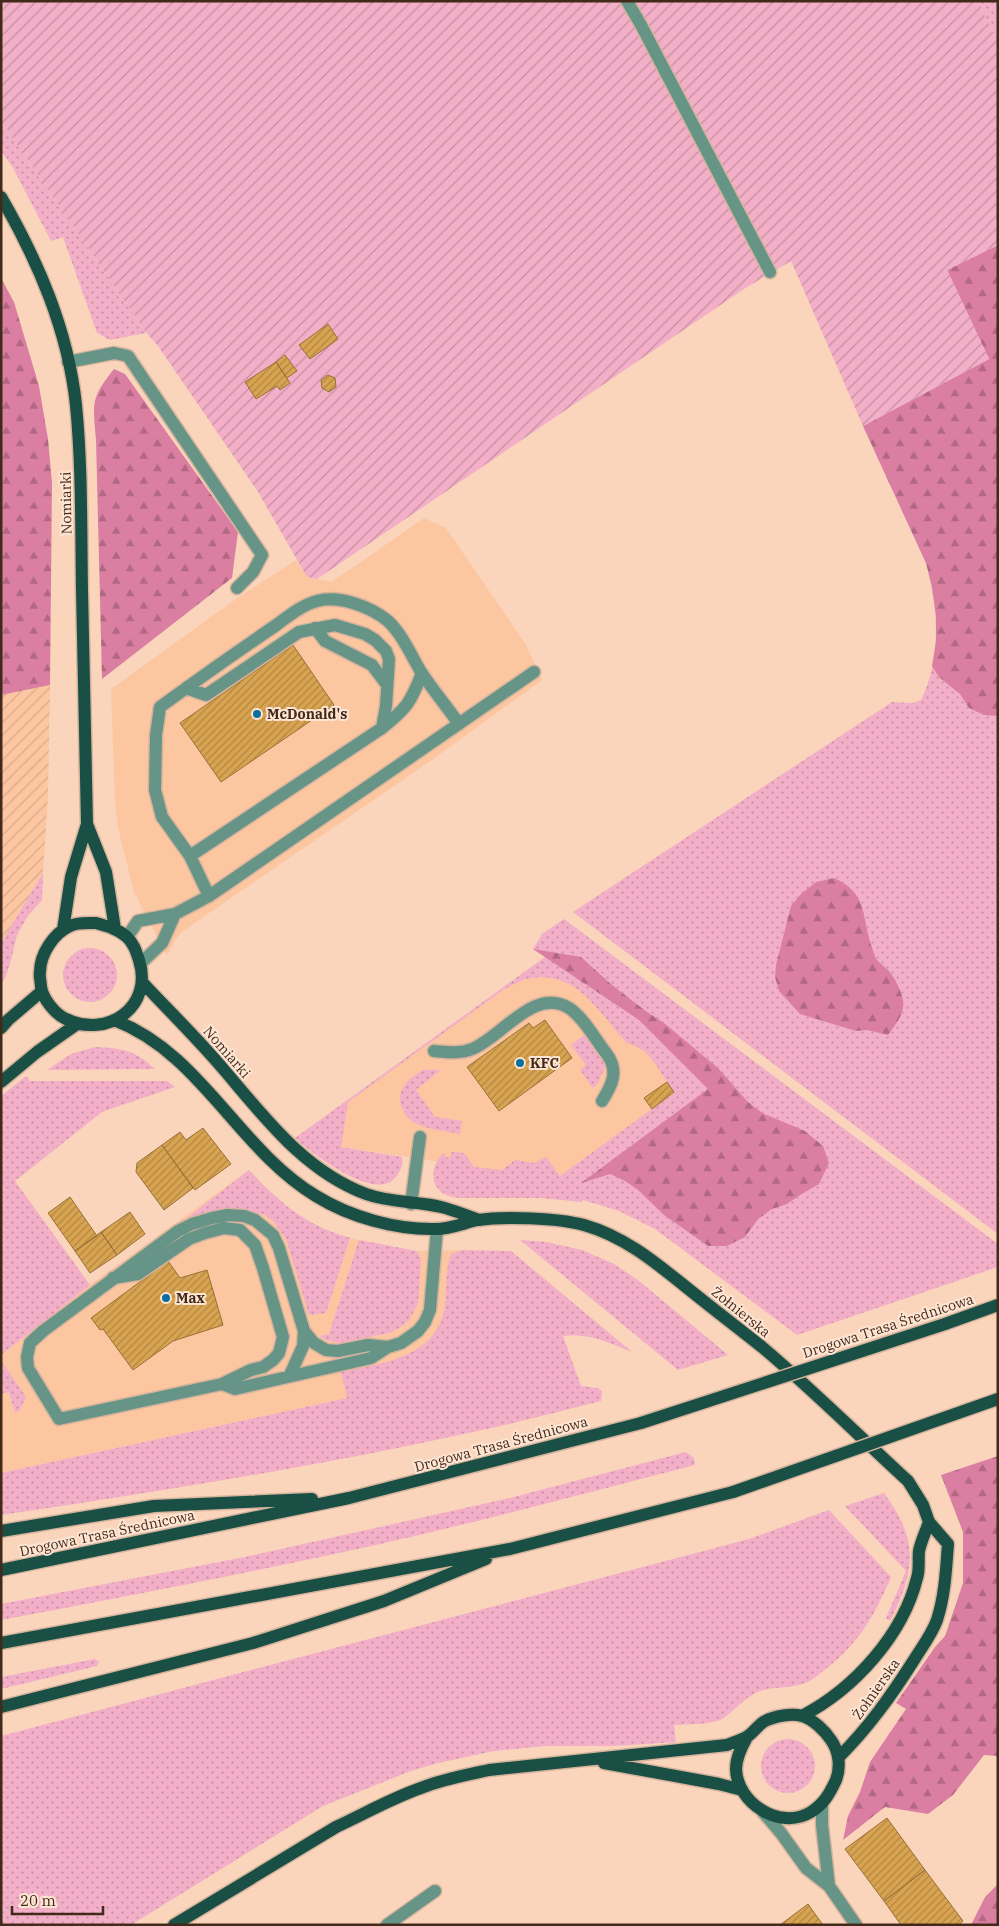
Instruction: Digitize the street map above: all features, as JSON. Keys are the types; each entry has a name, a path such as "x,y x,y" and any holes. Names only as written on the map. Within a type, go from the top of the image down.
{"main road":[{"name":"Nomiarki","path":"1,196 21,230 48,292 58,321 76,403 81,481 87,824 72,877 63,930"},
{"name":"Nomiarki","path":"87,824 106,872 115,928"},
{"path":"96,923 115,928 127,937 136,948 143,975 133,1004 121,1017 95,1026 77,1024 62,1017 50,1006 42,991 39,971 45,950 70,925 96,923"},
{"name":"Nomiarki","path":"142,982 188,1030 287,1143"},
{"path":"1,1028 42,991"},
{"name":"Żołnierska","path":"114,1020 128,1025 158,1043 183,1065 266,1158 288,1177 316,1196 346,1211 377,1221 437,1230 480,1220 506,1218 549,1220 583,1225 619,1238 643,1253 763,1348 908,1481 923,1505 929,1522 948,1544 945,1586 936,1621 924,1644 864,1732 839,1757"},
{"path":"1,1082 37,1052 77,1024"},
{"name":"Żołnierska","path":"287,1143 333,1178 365,1193 389,1201 441,1207 480,1220"},
{"name":"Drogowa Trasa Średnicowa","path":"1,1570 350,1498 641,1423 998,1305"},
{"path":"1,1644 510,1549 733,1492 998,1399"},
{"path":"1,1530 154,1506 350,1498"},
{"name":"Żołnierska","path":"802,1716 819,1707 862,1670 881,1650 896,1628 908,1606 918,1576 919,1550 929,1522"},
{"path":"1,1707 262,1640 384,1601 510,1549"},
{"path":"174,1925 336,1828 422,1787 454,1777 489,1770 727,1745 747,1736 764,1721 782,1716 802,1716 822,1728 832,1741 839,1757 838,1774 822,1804 809,1814 782,1817 763,1812 751,1802 737,1779 736,1767 739,1753 747,1736"},
{"path":"589,1760 742,1790"}],"street":[{"path":"627,1 770,272"},
{"path":"68,362 114,353 128,356 262,555 253,572 237,588"},
{"path":"209,896 190,856 162,817 155,790 156,735 160,707 297,611 317,601 336,600 359,605 375,612 390,623 405,643 422,673 459,724"},
{"path":"186,688 206,695 299,632 335,625 352,629 375,640 386,650 389,659 382,728"},
{"path":"315,628 326,640 372,665 387,685"},
{"path":"127,937 138,920 175,914 209,896 534,672"},
{"path":"190,856 382,728 402,712 412,697 422,673"},
{"path":"140,964 162,943 175,914"},
{"path":"434,1051 455,1053 474,1049 539,1004 553,1003 563,1005 577,1016 611,1059 614,1077 610,1089 602,1101"},
{"path":"411,1204 420,1137"},
{"path":"112,1278 138,1274 189,1239 204,1233 224,1228 240,1230 255,1245 261,1261 283,1337 279,1352 273,1360 263,1367 251,1370 222,1384 59,1419 28,1368 27,1357 30,1343 112,1278 178,1232 192,1224 228,1215 244,1216 255,1220 273,1235 279,1248 304,1332 303,1346 290,1375"},
{"path":"304,1332 314,1343 326,1350 338,1351 368,1345 388,1347 401,1344 418,1331 425,1322 430,1310 437,1230"},
{"path":"222,1384 235,1388 371,1358 388,1347"},
{"path":"822,1804 822,1825 829,1886"},
{"path":"763,1812 806,1868 829,1886 856,1925"},
{"path":"387,1925 435,1891"}],"shaded area":[{"path":"1,1 978,1 998,43 998,245 947,270 989,359 863,426 791,261 744,289 317,579 307,577 258,492 1,121"},
{"path":"978,1 998,1 998,43"},
{"path":"1,121 146,333 110,340 97,333 63,237 51,241 12,166 1,151"},
{"path":"998,245 998,1234 573,912 892,702 913,703 921,700 928,684 935,649 935,614 930,580 926,563 863,426 989,359"},
{"path":"424,518 446,528 526,645 542,680 429,762 183,931 175,940 167,956 134,892 118,828 115,802 111,689 236,599 296,560 307,577 332,582"},
{"path":"50,685 48,796 43,873 1,943 1,695"},
{"path":"43,873 42,900 27,917 17,935 5,979 1,983 1,943"},
{"path":"564,919 998,1244 998,1267 797,1335 655,1229 619,1211 583,1200 582,1202 540,1198 461,1198 445,1194 439,1190 433,1178 436,1163 441,1155 445,1153 445,1157 450,1158 452,1152 464,1153 474,1167 502,1170 515,1160 534,1163 546,1157 560,1176 674,1093 657,1066 645,1052 625,1041 595,1005 584,995 572,986 559,980 544,977 527,979 503,990 348,1102 341,1147 402,1157 402,1165 395,1178 385,1184 373,1184 359,1180 329,1164 295,1138 545,957 533,949 542,934"},
{"path":"90,948 109,956 117,975 109,994 90,1002 71,994 63,975 71,956"},
{"path":"546,957 708,1089 581,1183 341,1147 297,1137"},
{"path":"584,1035 602,1058 605,1067 598,1083 593,1088 580,1070 586,1065 571,1045"},
{"path":"95,1047 128,1051 155,1069 47,1070 71,1054"},
{"path":"423,1070 441,1070 416,1090 435,1117 462,1121 460,1134 422,1126 412,1121 404,1112 400,1101 402,1090 413,1076"},
{"path":"26,1076 30,1081 167,1081 175,1087 102,1112 15,1181 90,1285 1,1355 1,1096"},
{"path":"249,1170 272,1195 318,1228 334,1234 385,1246 417,1251 462,1250 456,1371 347,1398 1,1473 1,1355 90,1285"},
{"path":"249,1170 295,1212 320,1227 350,1238 326,1313 309,1315 286,1239 274,1222 265,1215 237,1208 187,1218"},
{"path":"359,1240 417,1251 421,1260 418,1304 409,1320 390,1333 340,1343 326,1340 319,1336 329,1334"},
{"path":"520,1240 546,1242 582,1250 614,1264 638,1280 728,1355 678,1370"},
{"path":"462,1250 511,1251 632,1352 590,1337 563,1336 581,1386 598,1388 602,1391 601,1401 502,1426 352,1457 177,1488 1,1515 1,1473 347,1398 341,1372 403,1356 429,1340 438,1327 444,1311 451,1254"},
{"path":"1,1360 26,1397 20,1410 15,1413 9,1392 1,1394"},
{"path":"686,1452 694,1458 695,1465 538,1506 380,1544 144,1593 1,1620 1,1604 245,1557 510,1498"},
{"path":"884,1493 903,1526 910,1556 905,1587 890,1621 886,1618 906,1571 845,1506"},
{"path":"829,1510 891,1577 879,1604 865,1628 838,1659 808,1682 796,1686 760,1691 715,1722 674,1725 676,1742 615,1746 545,1746 494,1751 411,1771 323,1806 131,1925 1,1925 1,1736 749,1539"},
{"path":"95,1659 99,1662 97,1666 1,1689 1,1677"},
{"path":"788,1739 798,1741 807,1747 813,1756 815,1766 813,1776 807,1785 798,1791 788,1793 778,1791 769,1785 763,1776 761,1766 763,1756 769,1747 778,1741"}],"green space":[{"path":"998,245 998,716 984,715 969,708 960,694 939,677 932,666 936,641 936,616 926,563 863,426 989,359 947,270"},
{"path":"1,278 14,302 39,386 48,439 52,483 50,685 1,695"},
{"path":"114,369 125,374 238,532 232,578 102,679 94,409 97,395"},
{"path":"834,878 845,884 858,898 862,906 876,959 891,973 901,992 903,1010 888,1035 867,1030 856,1031 800,1014 779,991 775,977 776,965 791,906 801,894 816,882"},
{"path":"533,949 581,957 612,985 664,1023 718,1068 747,1101 762,1113 805,1131 823,1146 829,1163 819,1184 787,1204 772,1209 758,1219 745,1237 727,1246 708,1246 664,1215 638,1190 625,1181 610,1174 581,1183 708,1089 639,1020"},
{"path":"998,1456 998,1756 984,1755 953,1795 928,1814 885,1807 843,1840 848,1816 860,1792 870,1762 906,1709 896,1703 935,1647 945,1636 963,1583 963,1532 941,1475"},
{"path":"998,1884 998,1925 971,1925 985,1897"}],"building":[{"path":"328,324 338,339 310,359 299,345"},
{"path":"285,355 297,371 287,378 276,362"},
{"path":"276,362 290,383 280,390 277,386 256,399 245,382"},
{"path":"328,375 335,378 336,387 329,392 322,388 321,380"},
{"name":"McDonald's","path":"293,645 334,705 221,782 180,723"},
{"name":"KFC","path":"545,1020 572,1058 499,1111 467,1067 529,1023 533,1028"},
{"path":"667,1082 674,1092 652,1109 644,1098"},
{"path":"203,1128 231,1164 195,1190 162,1145 180,1132 186,1140"},
{"path":"162,1145 193,1188 164,1210 136,1172 137,1163"},
{"path":"70,1197 97,1236 75,1251 48,1213"},
{"path":"130,1212 145,1234 117,1255 101,1232"},
{"path":"101,1232 117,1255 90,1273 75,1251"},
{"name":"Max","path":"168,1261 180,1278 207,1270 223,1325 173,1341 133,1370 103,1329 100,1330 91,1318"},
{"path":"887,1818 925,1870 884,1901 845,1849"},
{"path":"925,1870 963,1921 959,1925 901,1925 884,1901"},
{"path":"808,1904 823,1925 780,1925"}],"place":[{"name":"McDonald's","path":"257,714"},
{"name":"KFC","path":"520,1063"},
{"name":"Max","path":"166,1298"}]}
